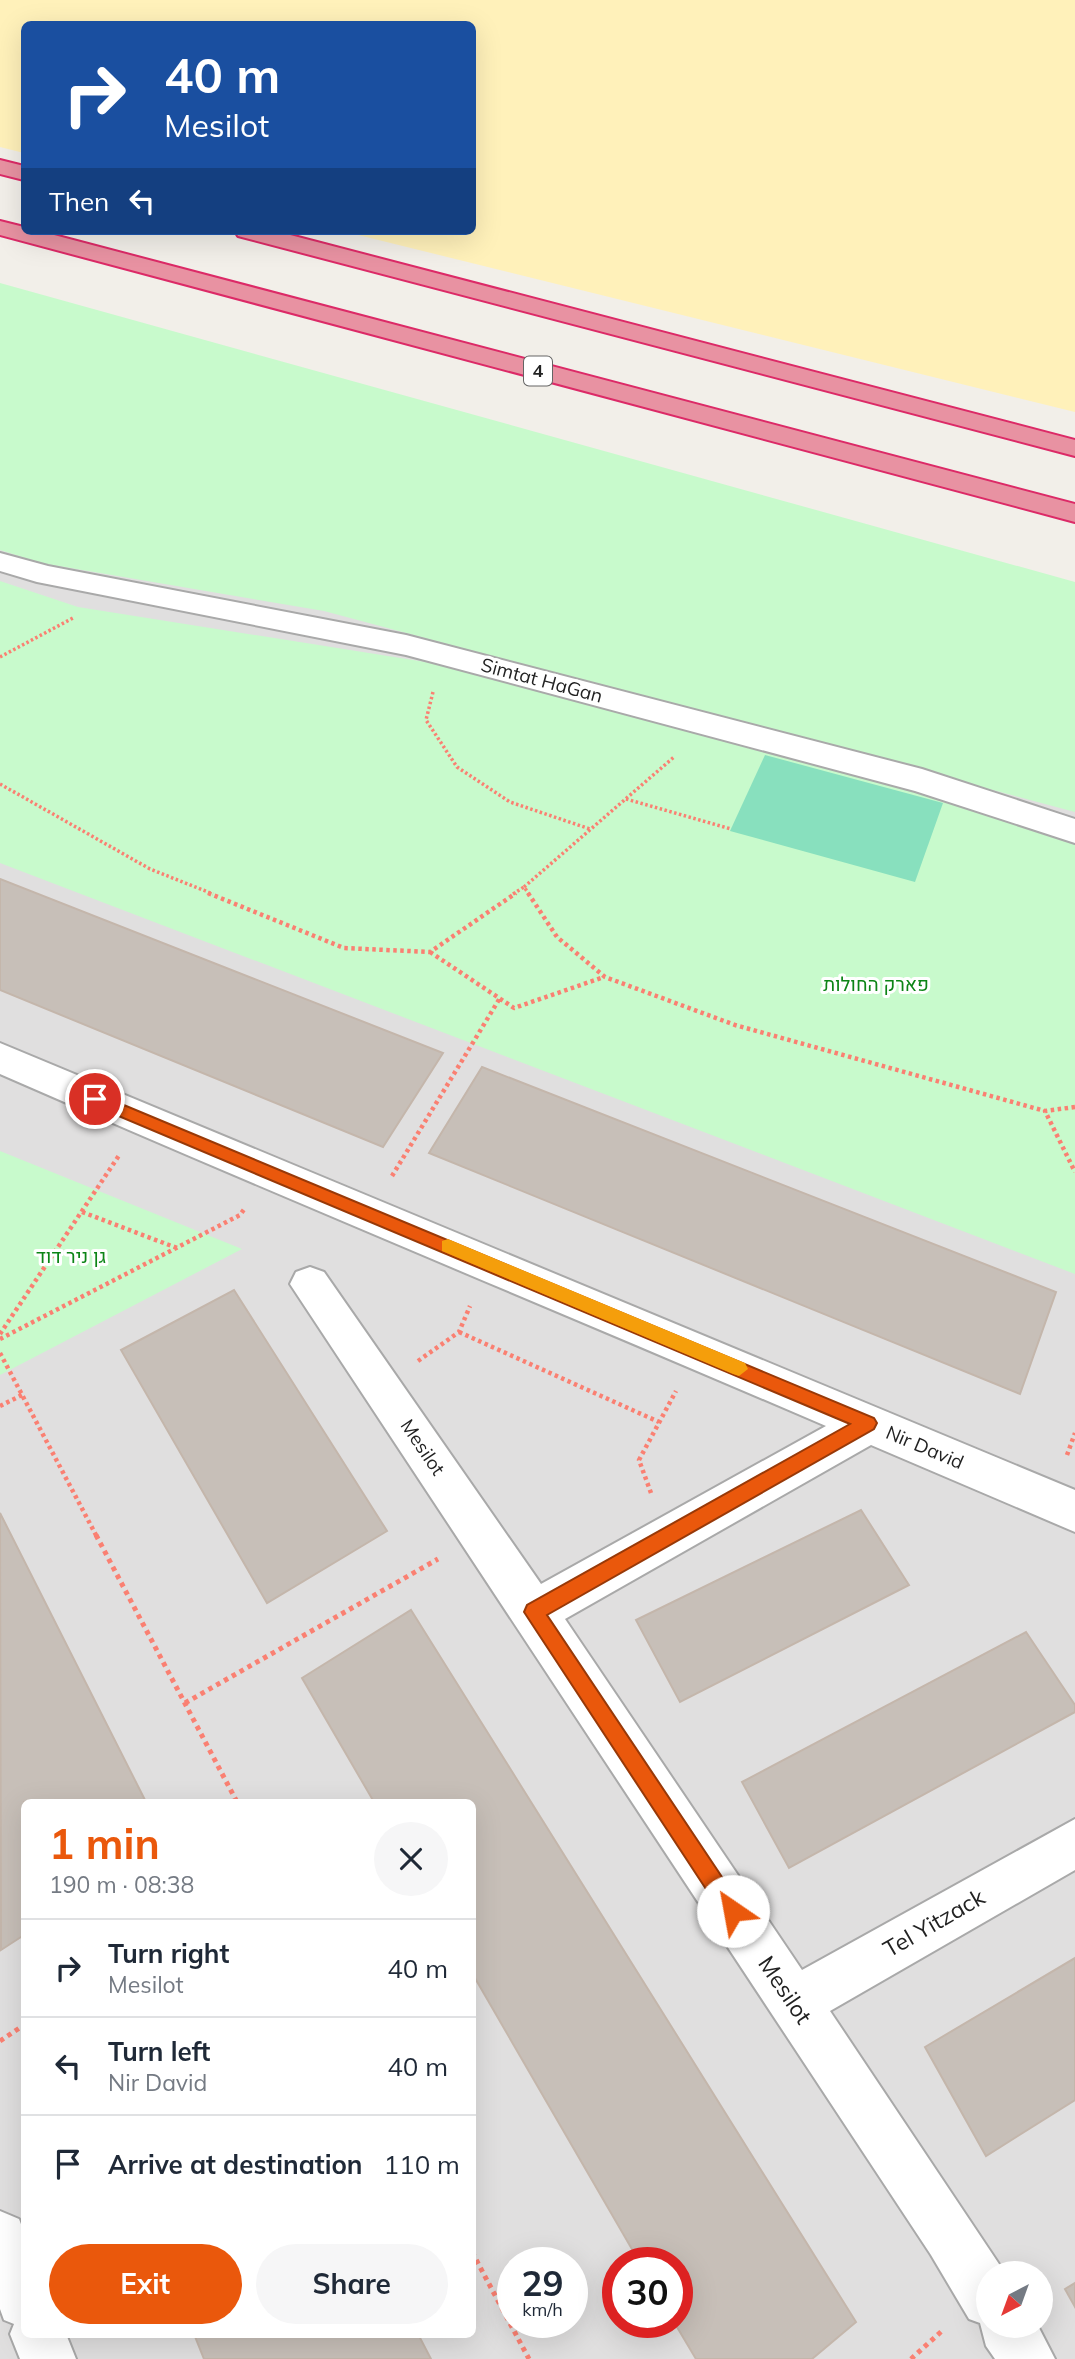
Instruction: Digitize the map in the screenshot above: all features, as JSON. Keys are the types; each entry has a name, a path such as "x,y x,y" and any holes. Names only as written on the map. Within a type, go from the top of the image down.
{"highway":[{"path":"0,167 21,172"},
{"name":"4","path":"0,228 21,234"},
{"name":"4","path":"26,235 1075,513"},
{"path":"262,235 1075,448"}],"street":[{"name":"Simtat HaGan","path":"0,562 124,590 406,645 922,781 1075,831"},
{"name":"Nir David","path":"0,1058 266,1173 370,1213 1075,1511"},
{"name":"Mesilot","path":"310,1284 482,1534 976,2278"},
{"path":"534,1612 868,1423"},
{"name":"Tel Yitzack","path":"794,2003 1075,1843"},
{"path":"0,2238 21,2292"},
{"path":"40,2338 48,2359"}],"path":[{"path":"0,657 124,590"},
{"path":"439,681 426,720 457,767 510,802 590,829"},
{"path":"430,952 524,887 677,754"},
{"path":"0,784 150,869 274,922 344,948 430,952 514,1008 605,977"},
{"path":"625,799 731,829"},
{"path":"524,887 557,937 605,977 735,1026 1045,1111 1075,1107"},
{"path":"370,1213 500,998"},
{"path":"1045,1111 1075,1172"},
{"path":"0,1337 143,1120"},
{"path":"0,1337 240,1215 266,1173"},
{"path":"82,1212 178,1248"},
{"path":"383,1387 459,1332 489,1264"},
{"path":"459,1332 659,1422"},
{"path":"667,1537 639,1460 696,1350"},
{"path":"0,1353 235,1799"},
{"path":"0,1406 22,1395"},
{"path":"185,1703 482,1534"},
{"path":"0,2041 21,2027"},
{"path":"476,2260 529,2359"}],"shaded area":[{"path":"0,300 1075,594 1075,2359 0,2359"}],"sand":[{"path":"0,0 1075,0 1075,412 358,235 476,235 476,21 21,21 21,152 0,147"}],"green space":[{"path":"0,283 1075,582 1075,812 324,611 41,563 0,550"},
{"name":"פארק החולות","path":"0,581 78,607 457,667 922,789 1075,842 1075,1274 0,863"},
{"path":"765,755 943,803 915,882 730,831"},
{"name":"גן ניר דוד","path":"0,1151 242,1249 0,1375"}],"building":[{"path":"0,879 443,1053 383,1147 0,990"},
{"path":"482,1067 1056,1292 1020,1394 429,1153"},
{"path":"234,1290 387,1531 267,1603 121,1350"},
{"path":"861,1510 909,1585 680,1702 636,1620"},
{"path":"0,1513 144,1799 21,1799 21,1937 1,1950"},
{"path":"411,1610 856,2322 812,2359 696,2359 684,2338 693,2338 693,2247 631,2247 476,1980 476,1799 372,1799 302,1678"},
{"path":"1026,1632 1075,1705 1075,1712 789,1868 742,1782"},
{"path":"1075,1958 1075,2100 986,2156 925,2047"},
{"path":"1075,2283 1075,2307 1065,2289"},
{"path":"196,2338 420,2338 431,2359 204,2359"}],"slow traffic":[{"path":"448,1246 739,1369"}],"route":[{"path":"95,1099 266,1173 370,1213 868,1423 534,1612 733,1911"}]}
